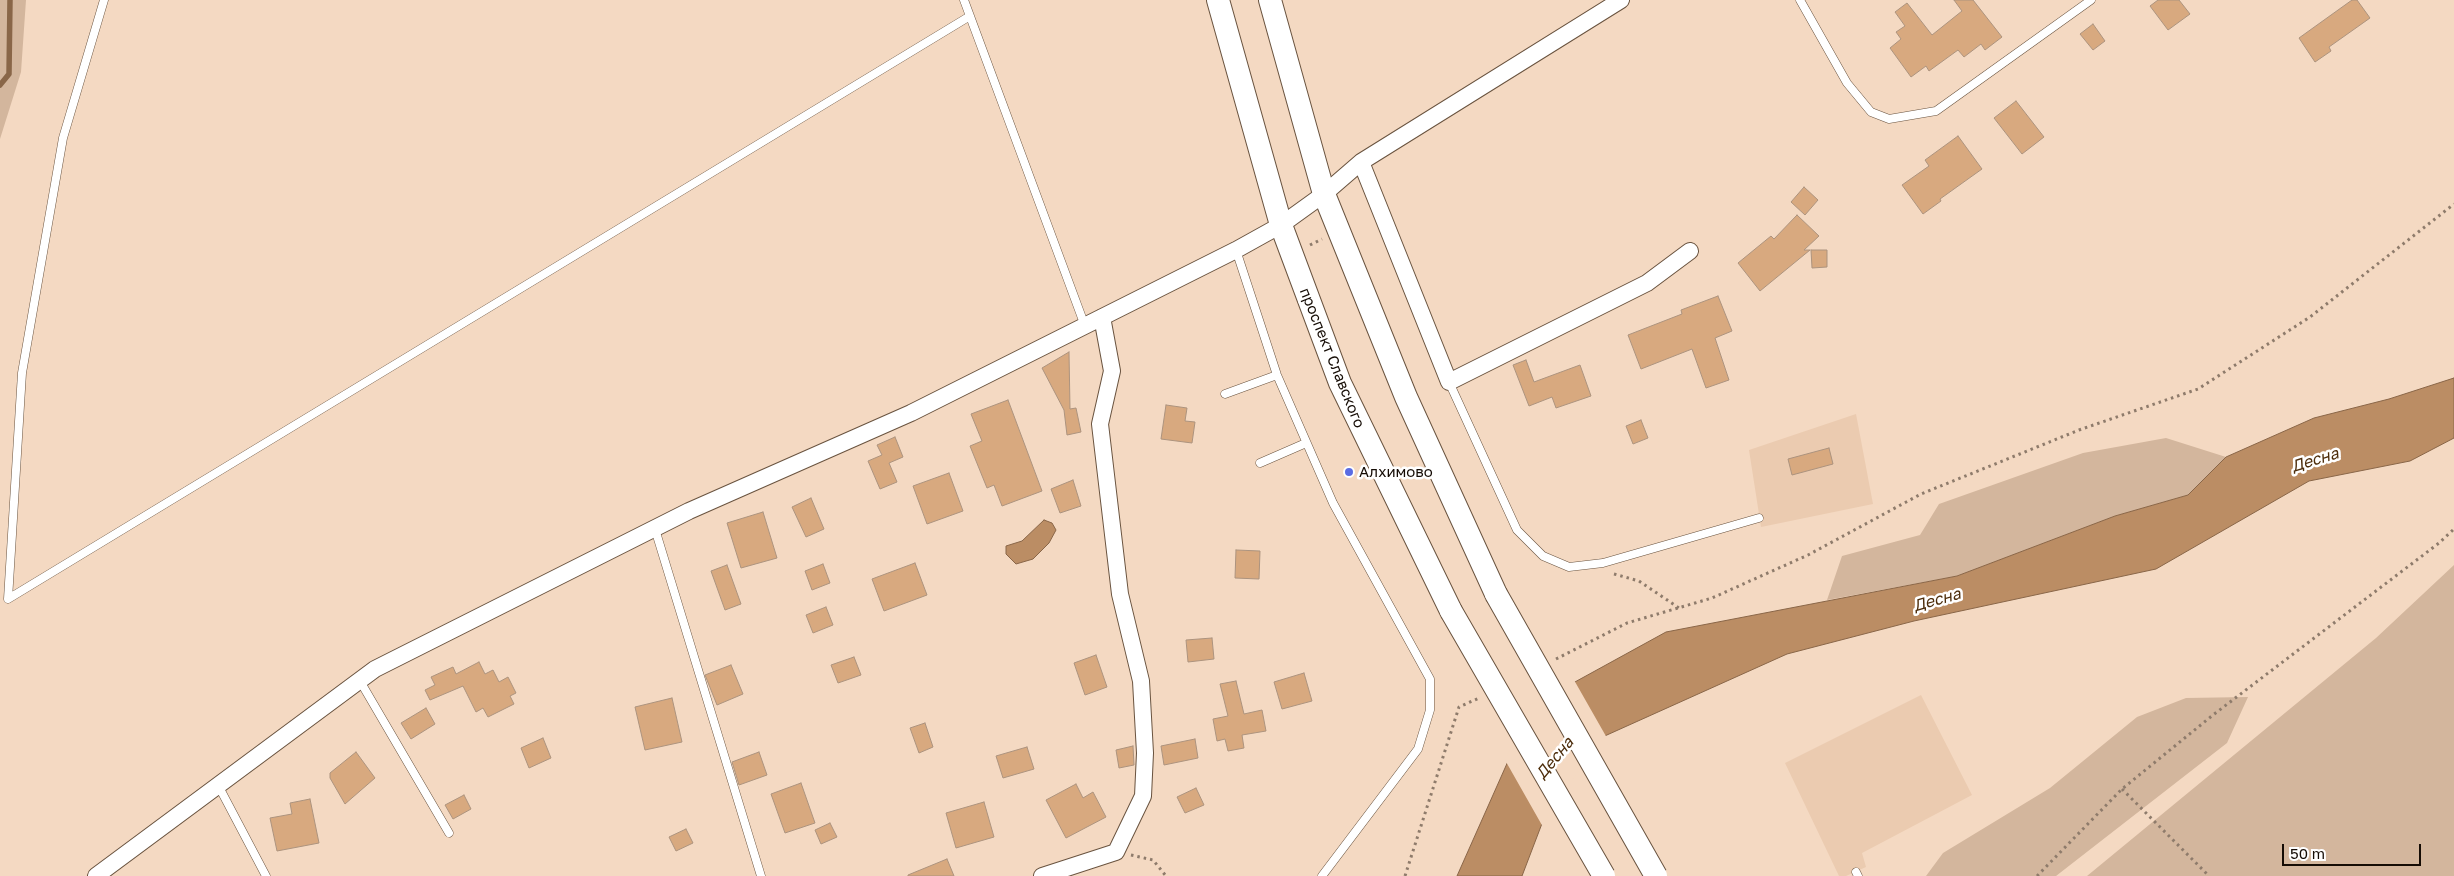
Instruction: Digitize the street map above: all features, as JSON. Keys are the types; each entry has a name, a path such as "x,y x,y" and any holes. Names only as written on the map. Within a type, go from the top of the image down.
{"main road":[{"name":"проспект Славского","path":"1218,0 1281,225 1340,384 1451,611 1604,876"},
{"path":"1270,0 1324,194 1406,398 1496,594 1656,876"}],"street":[{"path":"96,876 375,669 655,529 911,413 1236,250 1281,225 1324,194 1361,162 1621,0"},
{"path":"1361,162 1450,382 1647,283 1690,251"},
{"path":"1042,876 1116,852 1143,796 1145,753 1140,681 1120,594 1100,424 1112,371 1102,317"}],"lane":[{"path":"104,0 64,138 22,373 8,599 970,16"},
{"path":"964,0 1085,326"},
{"path":"1800,0 1846,83 1871,112 1889,119 1936,111 2091,0"},
{"path":"1236,250 1277,375 1332,503 1430,679 1430,710 1418,749 1322,876"},
{"path":"1225,394 1277,375"},
{"path":"1450,382 1517,530 1543,556 1569,567 1603,563 1759,518"},
{"path":"1260,463 1306,443"},
{"path":"655,529 761,876"},
{"path":"360,681 449,833"},
{"path":"218,785 266,876"}],"path":[{"path":"1548,663 1627,623 1712,598 1808,555 1921,494 2078,430 2198,389 2310,316 2454,204"},
{"path":"2037,876 2122,789 2213,715 2439,543 2454,528"},
{"path":"1585,565 1639,582 1680,608"},
{"path":"1404,876 1459,707 1486,694"},
{"path":"2122,789 2209,876"},
{"path":"1116,852 1153,860 1166,876"}],"shaded area":[{"path":"0,0 26,0 21,72 0,139"},
{"path":"1856,414 1873,504 1761,527 1749,450"},
{"path":"2166,438 2226,457 2188,495 2115,516 1957,576 1827,600 1842,556 1920,535 1939,504 2083,453"},
{"path":"2454,565 2454,876 2087,876 2376,638"},
{"path":"1921,695 1972,795 1862,853 1866,867 1846,876 1839,876 1785,763"},
{"path":"2248,697 2227,743 2056,876 1926,876 1943,853 2050,788 2137,717 2186,698"}],"water":[{"name":"Десна","path":"2454,378 2454,438 2410,461 2309,481 2156,569 1914,621 1787,654 1598,739 1546,813 1522,876 1457,876 1533,705 1666,632 1957,576 2115,516 2188,495 2226,457 2314,418 2389,399"},
{"path":"1044,520 1052,523 1056,530 1049,543 1033,559 1016,564 1006,554 1006,546 1022,541"}],"pier":[{"path":"1574,680 1607,738 1599,741 1548,815 1543,827 1505,760 1531,704"}],"building":[{"path":"1954,0 1973,0 2002,37 1985,50 1981,44 1964,57 1958,50 1929,71 1926,66 1911,77 1890,48 1901,39 1896,32 1905,26 1895,12 1907,3 1932,35 1962,11"},
{"path":"2158,0 2179,0 2190,14 2168,30 2150,6"},
{"path":"2352,0 2357,0 2370,18 2329,47 2331,51 2315,62 2299,38"},
{"path":"2093,24 2105,41 2093,50 2080,34"},
{"path":"2016,101 2044,137 2022,154 1994,118"},
{"path":"1958,136 1982,169 1940,199 1941,201 1923,214 1902,185 1929,166 1925,160"},
{"path":"1804,187 1818,200 1805,215 1791,202"},
{"path":"1797,215 1819,236 1804,250 1810,250 1760,291 1738,263 1771,236 1774,239"},
{"path":"1811,250 1827,250 1827,267 1812,268"},
{"path":"1718,296 1732,331 1715,338 1729,380 1706,388 1692,349 1641,369 1628,335 1682,314 1681,310"},
{"path":"1069,352 1070,409 1076,408 1081,432 1067,435 1064,410 1042,368"},
{"path":"1526,360 1534,382 1580,365 1591,396 1556,408 1552,397 1529,406 1513,365"},
{"path":"1008,400 1042,491 1002,506 994,485 987,488 970,446 982,441 971,414"},
{"path":"1166,405 1187,408 1185,421 1195,422 1192,443 1161,439"},
{"path":"1641,420 1648,438 1633,444 1626,426"},
{"path":"895,437 903,457 889,463 897,482 880,489 868,461 882,455 877,445"},
{"path":"1829,448 1833,464 1792,475 1788,459"},
{"path":"949,473 963,511 927,524 913,486"},
{"path":"1073,480 1081,506 1060,513 1051,489"},
{"path":"811,498 824,529 806,537 792,507"},
{"path":"763,512 777,558 741,568 727,523"},
{"path":"1236,550 1260,551 1259,579 1235,578"},
{"path":"915,563 927,595 884,611 872,579"},
{"path":"823,564 830,583 812,590 805,571"},
{"path":"727,565 741,604 725,610 711,571"},
{"path":"826,607 833,625 813,633 806,615"},
{"path":"1212,638 1214,659 1188,662 1186,640"},
{"path":"1096,655 1107,687 1085,695 1074,663"},
{"path":"854,657 861,675 838,683 831,665"},
{"path":"479,662 485,674 493,670 499,682 508,677 516,693 510,696 514,704 488,717 483,708 476,712 463,686 430,700 425,690 435,685 431,677 453,667 456,674"},
{"path":"731,665 743,694 717,705 705,675"},
{"path":"1304,673 1312,701 1282,709 1274,682"},
{"path":"1236,681 1244,714 1262,710 1266,731 1242,735 1244,748 1228,751 1225,739 1217,741 1213,719 1228,716 1220,684"},
{"path":"672,698 682,742 645,750 635,707"},
{"path":"426,708 435,724 411,739 401,723"},
{"path":"925,723 933,747 919,753 910,728"},
{"path":"543,738 551,758 529,768 521,748"},
{"path":"1195,739 1198,758 1164,765 1161,746"},
{"path":"1133,746 1134,765 1119,768 1116,750"},
{"path":"1027,747 1034,769 1003,778 996,756"},
{"path":"356,752 375,778 345,804 330,778 330,773"},
{"path":"759,752 767,775 739,785 732,762"},
{"path":"801,783 815,823 785,833 771,794"},
{"path":"1076,784 1083,798 1093,792 1106,817 1066,838 1046,800"},
{"path":"1196,788 1204,805 1185,813 1177,797"},
{"path":"464,795 471,809 453,819 445,805"},
{"path":"310,799 319,843 277,851 270,818 292,814 290,803"},
{"path":"984,802 994,837 956,848 946,813"},
{"path":"830,823 837,837 821,844 815,830"},
{"path":"686,829 693,843 676,851 669,837"},
{"path":"947,859 954,876 908,876 908,875"}],"waterway":[{"path":"0,85 9,74 10,0"}],"place":[{"name":"Алхимово","path":"1349,472"}]}
